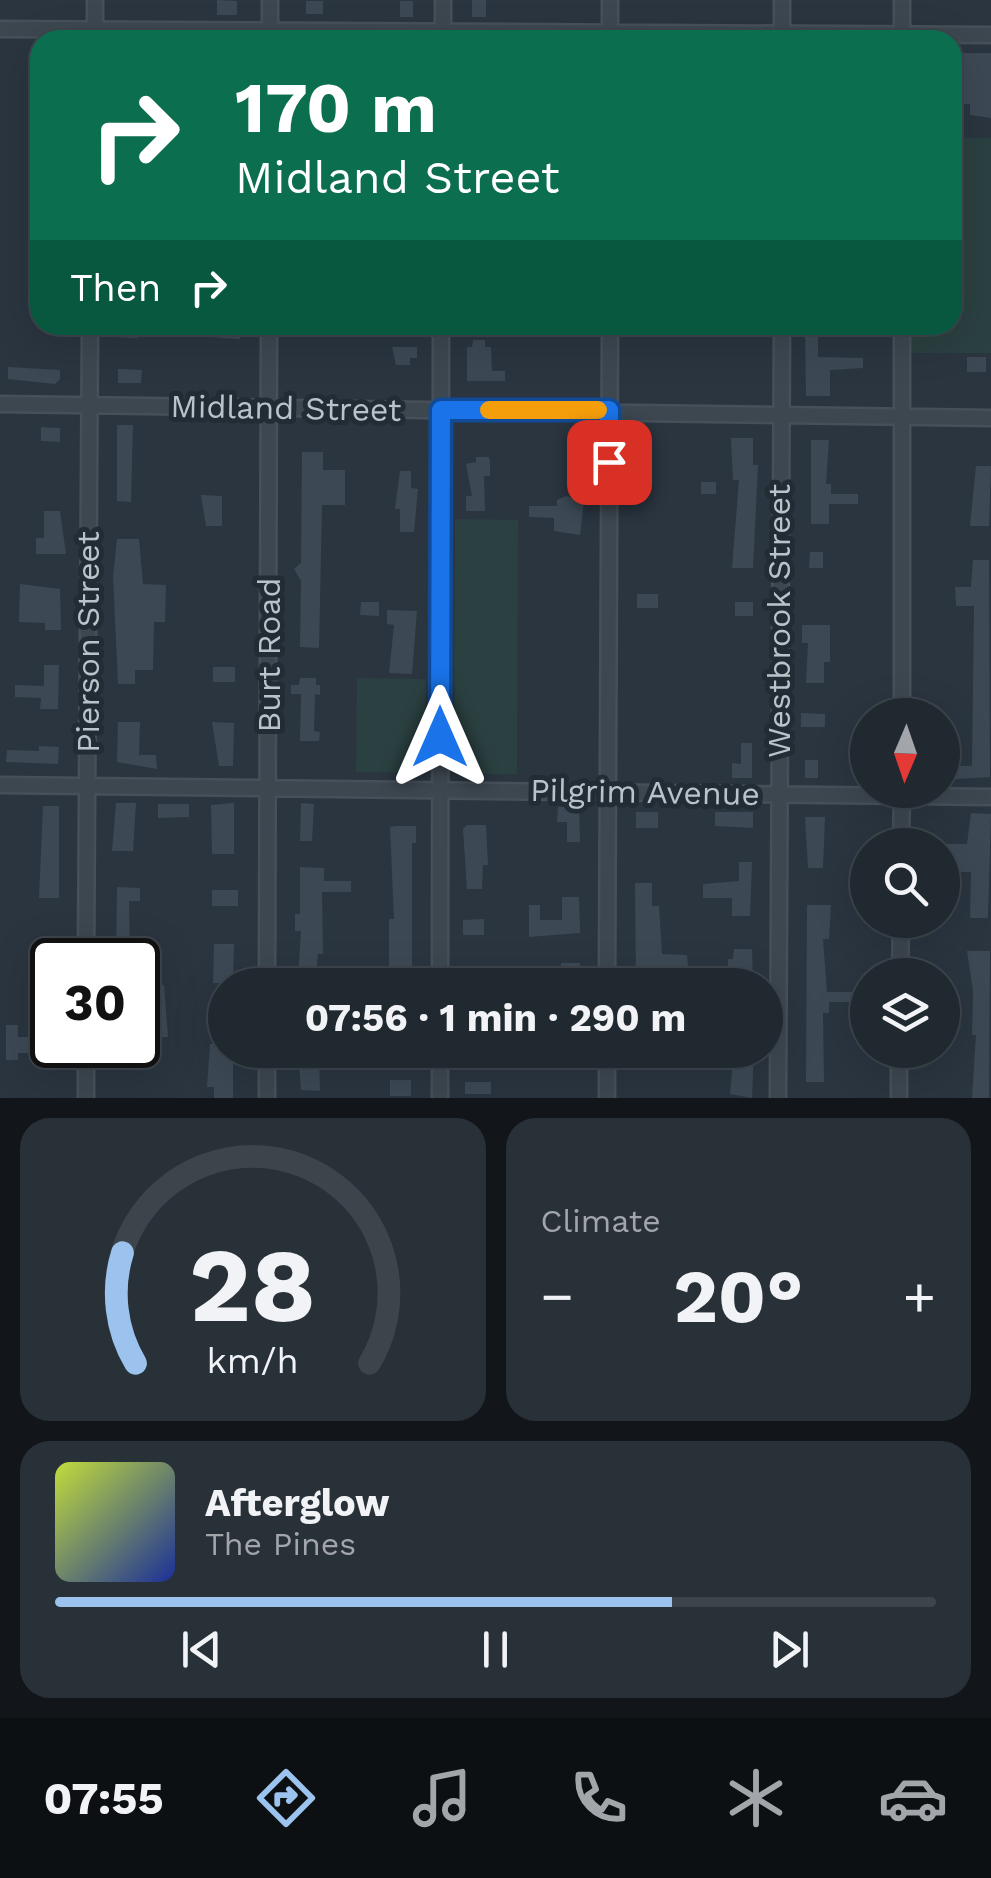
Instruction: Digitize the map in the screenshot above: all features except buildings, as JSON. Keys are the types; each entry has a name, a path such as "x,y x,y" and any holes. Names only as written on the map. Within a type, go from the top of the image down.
{"street":[{"path":"95,0 95,30"},
{"path":"270,0 270,30"},
{"path":"443,0 443,30"},
{"path":"610,0 610,30"},
{"path":"782,0 782,30"},
{"path":"902,0 902,30"},
{"path":"0,29 30,31"},
{"path":"962,36 991,35"},
{"name":"Pierson Street","path":"86,938 90,335"},
{"name":"Burt Road","path":"267,968 269,335"},
{"path":"440,968 441,335"},
{"path":"607,968 610,335"},
{"name":"Westbrook Street","path":"778,1098 782,335"},
{"path":"902,335 902,698"},
{"name":"Midland Street","path":"0,404 991,418"},
{"name":"Pilgrim Avenue","path":"0,784 850,794"},
{"name":"Pilgrim Avenue","path":"960,796 991,797"},
{"path":"86,1068 86,1098"},
{"path":"267,1068 267,1098"},
{"path":"440,1068 440,1098"},
{"path":"607,1068 607,1098"},
{"path":"899,1098 900,1068"}],"green space":[{"path":"962,138 991,138 991,353 910,353 910,335 962,335"},
{"path":"455,519 518,520 517,774 454,774"},
{"path":"357,678 426,679 425,773 356,772"}],"slow traffic":[{"path":"489,410 598,410"}],"route":[{"path":"440,737 441,410 609,410 609,462"}]}
